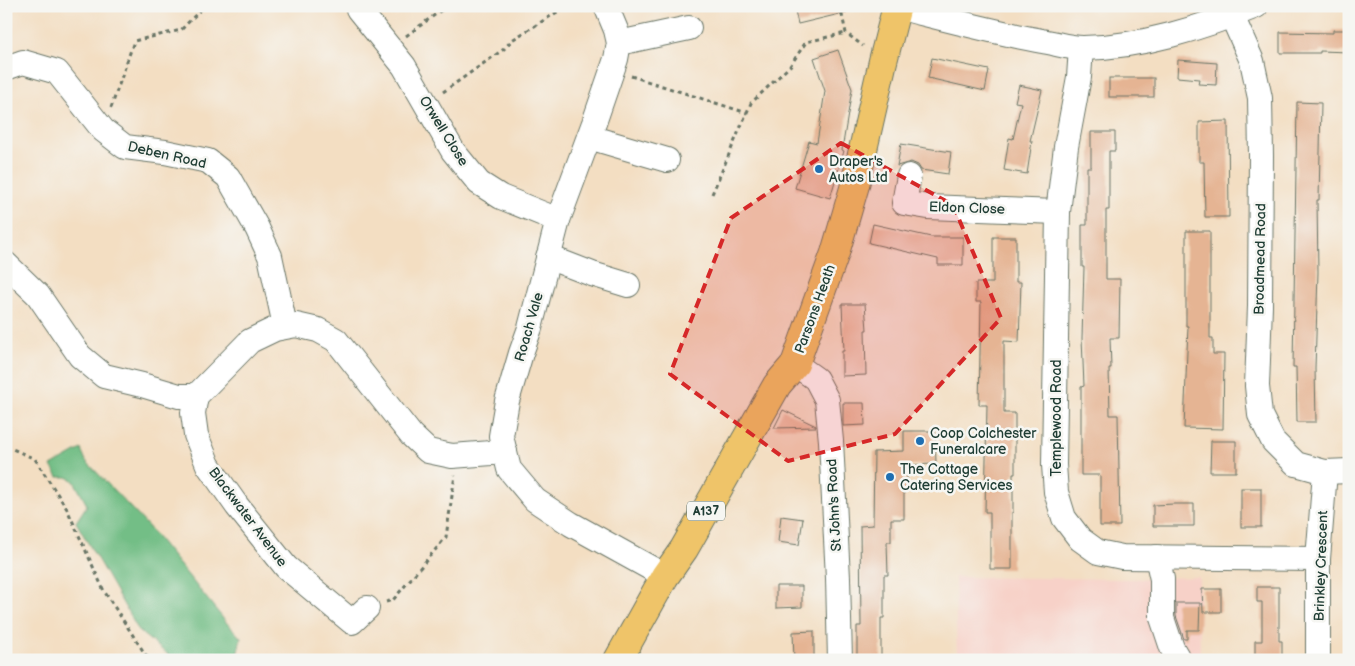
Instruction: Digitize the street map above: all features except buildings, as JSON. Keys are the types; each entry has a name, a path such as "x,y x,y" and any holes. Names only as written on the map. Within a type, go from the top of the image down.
{"main road":[{"name":"Parsons Heath","path":"618,660 778,385 795,364 835,253 855,185 897,6"}],"street":[{"name":"Roach Vale","path":"606,6 616,30 618,43 612,70 558,220 530,328 507,401 501,436 509,469 534,500 571,524 666,576"},
{"path":"897,6 1025,38 1081,48 1122,45 1164,36 1232,16 1256,6"},
{"name":"Orwell Close","path":"360,7 404,66 453,151 479,183 501,197 558,220"},
{"name":"Broadmead Road","path":"1232,16 1252,61 1260,98 1260,306 1257,386 1260,415 1273,441 1296,464 1325,472 1349,471"},
{"path":"618,43 689,28"},
{"name":"Templewood Road","path":"1081,48 1079,77 1066,147 1058,212 1054,465 1056,492 1064,518 1080,539 1098,552 1122,557 1318,560"},
{"name":"Deben Road","path":"6,68 23,62 57,72 103,130 125,147 165,152 208,161 228,177 257,228 270,256 286,326"},
{"path":"589,137 667,160"},
{"name":"Eldon Close","path":"909,176 904,203 928,207 1058,212"},
{"path":"548,257 592,274 628,285"},
{"path":"6,264 38,296 80,356 104,376 142,384 180,396 196,396 250,341 286,326 296,325 318,330 336,340 411,435 428,451 458,455 505,452"},
{"name":"St John's Road","path":"795,364 816,380 827,400 838,578 840,660"},
{"name":"Blackwater Avenue","path":"196,396 193,413 196,435 208,465 237,506 286,567 352,622 368,608"},
{"name":"Brinkley Crescent","path":"1318,660 1318,560 1325,472"},
{"path":"1158,557 1162,579 1162,618 1172,648 1179,660"}],"path":[{"path":"103,130 134,41 181,30 204,6"},
{"path":"390,48 447,6"},
{"path":"426,104 504,49 512,40 567,6"},
{"path":"840,6 846,33 883,61"},
{"path":"712,194 751,103 790,66 806,42 846,33"},
{"path":"612,70 747,113"},
{"path":"6,446 35,459 67,509 104,591 149,660"},
{"path":"368,608 393,600 446,537 458,455"}],"highlighted area":[{"path":"841,143 953,205 1001,318 895,434 788,461 670,374 731,218"}],"shaded area":[{"path":"955,577 1130,579 1199,577 1200,660 957,660"}],"green space":[{"path":"81,449 86,461 147,525 241,638 236,660 175,660 141,633 76,522 87,505 74,481 67,477 58,477 51,466"}],"place":[{"name":"Draper's Autos Ltd","path":"819,169"},
{"name":"Coop Colchester Funeralcare","path":"920,441"},
{"name":"The Cottage Catering Services","path":"890,477"}]}
